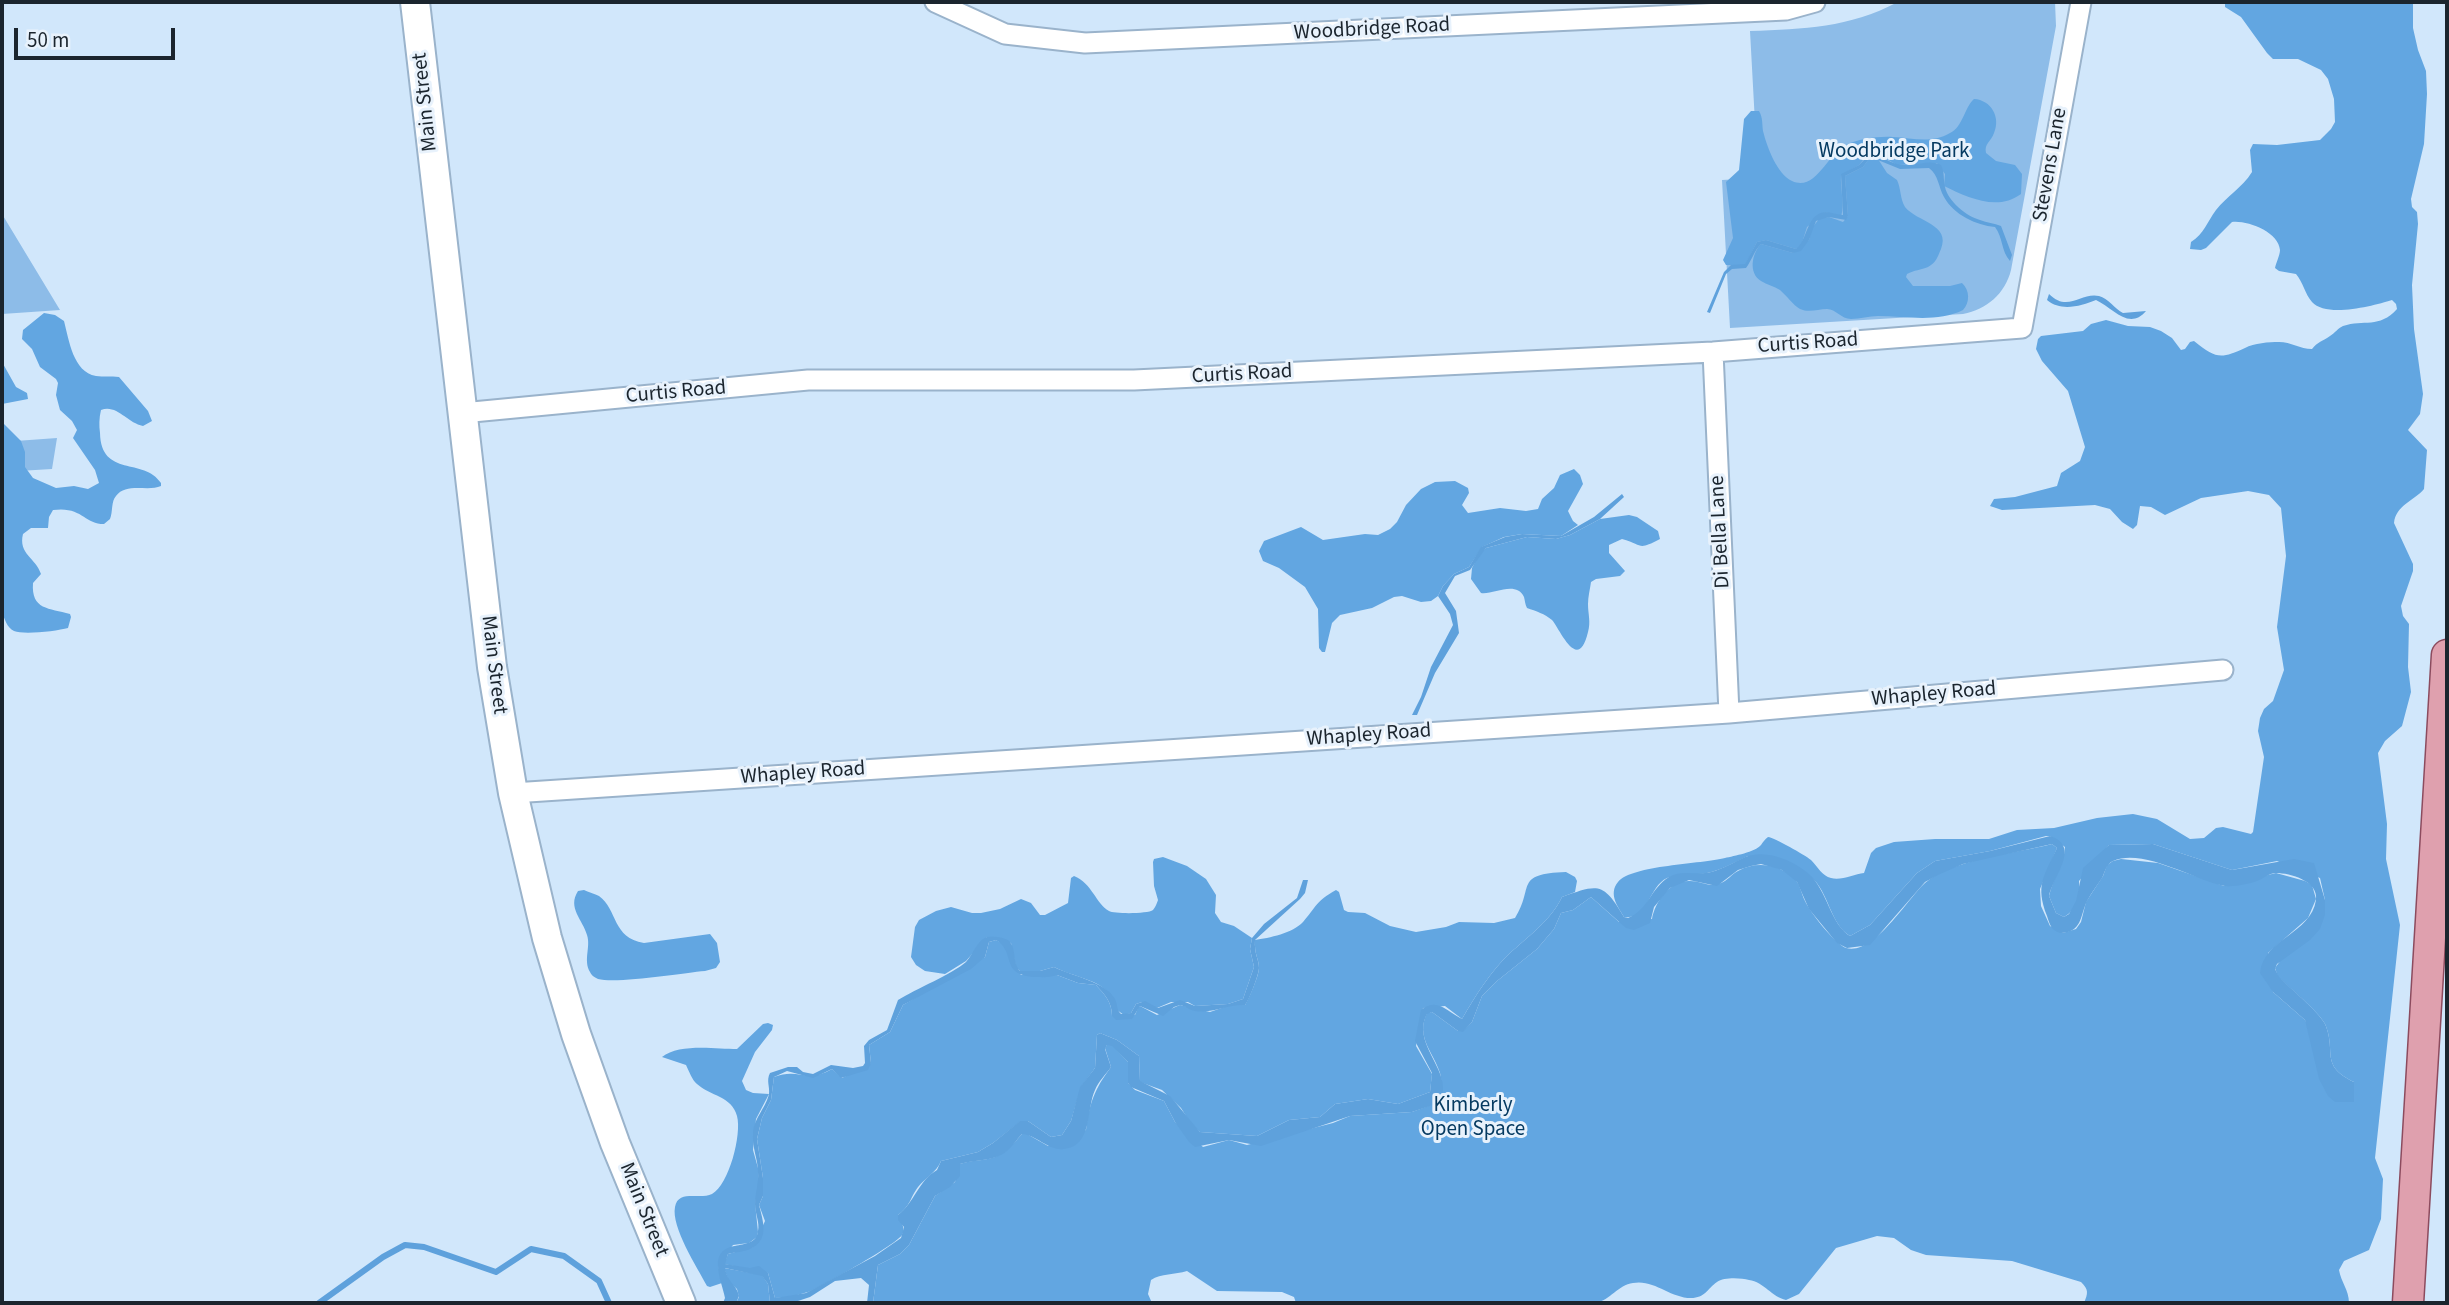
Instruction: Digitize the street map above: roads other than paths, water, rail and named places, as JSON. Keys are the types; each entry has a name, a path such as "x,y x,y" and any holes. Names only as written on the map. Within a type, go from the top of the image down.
{"main road":[{"name":"Main Street","path":"415,2 492,667 513,793 547,938 576,1034 615,1143 681,1303"},
{"path":"2408,1303 2447,654"}],"street":[{"name":"Woodbridge Road","path":"935,2 1005,34 1085,43 1786,10 1815,2"},
{"name":"Stevens Lane","path":"2022,328 2081,2"},
{"name":"Curtis Road","path":"462,413 808,380 1134,380 1713,352 2022,328"},
{"name":"Di Bella Lane","path":"1713,352 1730,713"},
{"name":"Whapley Road","path":"513,793 1730,713 2223,670"}],"waterway":[{"path":"319,1303 383,1257 405,1245 424,1247 496,1272 531,1249 564,1256 599,1281 609,1303"}],"park label":[{"name":"Woodbridge Park","path":"1894,152"},
{"name":"Kimberly Open Space","path":"1473,1118"}]}
